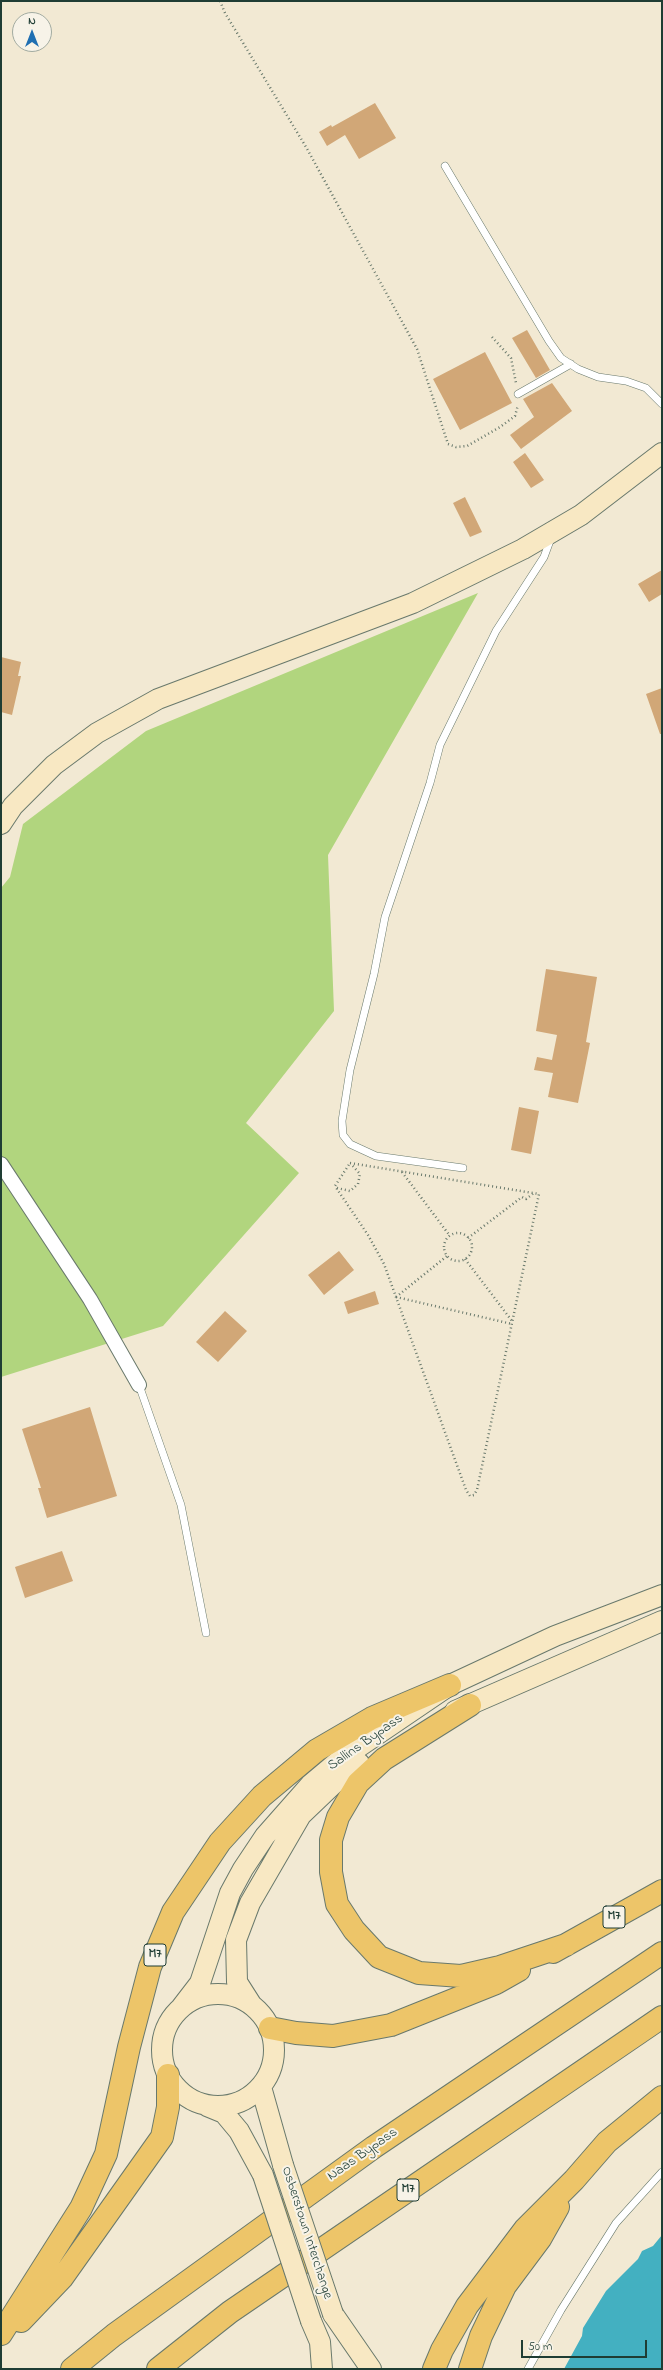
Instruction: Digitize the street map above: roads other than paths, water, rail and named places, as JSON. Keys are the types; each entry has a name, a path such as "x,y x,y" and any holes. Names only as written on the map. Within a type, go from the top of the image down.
{"highway":[{"name":"M7","path":"1,2334 81,2208 106,2154 129,2047 150,1967 174,1912 220,1842 262,1796 316,1750 372,1718 450,1685"},
{"name":"M7","path":"470,1705 384,1759 358,1783 338,1816 331,1840 331,1872 337,1904 354,1930 379,1957 419,1973 461,1976 500,1967 566,1945"},
{"name":"M7","path":"270,2028 296,2033 332,2036 391,2025 496,1983 662,1891"},
{"name":"Naas Bypass","path":"72,2369 114,2335 374,2147 662,1953"},
{"name":"M7","path":"158,2369 230,2312 662,2016"},
{"path":"1,2342 62,2278 162,2137 168,2107 168,2075"},
{"path":"434,2369 442,2350 467,2306 525,2229 574,2180 607,2142 662,2097"},
{"path":"470,2369 481,2336 506,2286 540,2238 574,2180"}],"main road":[{"path":"1,824 13,806 54,765 97,733 158,699 412,603 523,550 582,515 662,453"},
{"name":"Sallins Bypass","path":"180,2009 200,1983 230,1893 243,1869 285,1811 310,1785 341,1759 450,1685 555,1636 662,1595"},
{"name":"Sallins Bypass","path":"251,2004 237,1982 236,1940 250,1903 301,1815 345,1773 379,1748 430,1719 470,1705 662,1621"},
{"name":"Osberstown Interchange","path":"204,2104 222,2106 241,2102 261,2087 270,2074 274,2059 274,2043 270,2028 262,2015 251,2004 234,1996 214,1994 196,1999 180,2009 171,2020 165,2033 162,2047 163,2061 168,2075 183,2093 204,2104 224,2113 239,2132 263,2175 311,2321 320,2342 322,2369"},
{"name":"Osberstown Interchange","path":"261,2087 283,2164 333,2314 371,2369"}],"street":[{"path":"1,1164 90,1299 139,1385"}],"lane":[{"path":"445,166 549,341 562,358 598,377 626,381 646,388 662,404"},
{"path":"518,394 571,364"},
{"path":"463,1168 376,1156 350,1144 343,1135 342,1121 350,1070 374,974 385,917 430,783 440,744 496,631 544,556 553,532"},
{"path":"139,1385 181,1505 206,1633"},
{"path":"528,2369 561,2310 616,2222 662,2172"}],"water":[{"path":"662,2235 662,2369 564,2369 582,2336 583,2328 606,2291 638,2259 642,2251 653,2246"}]}
